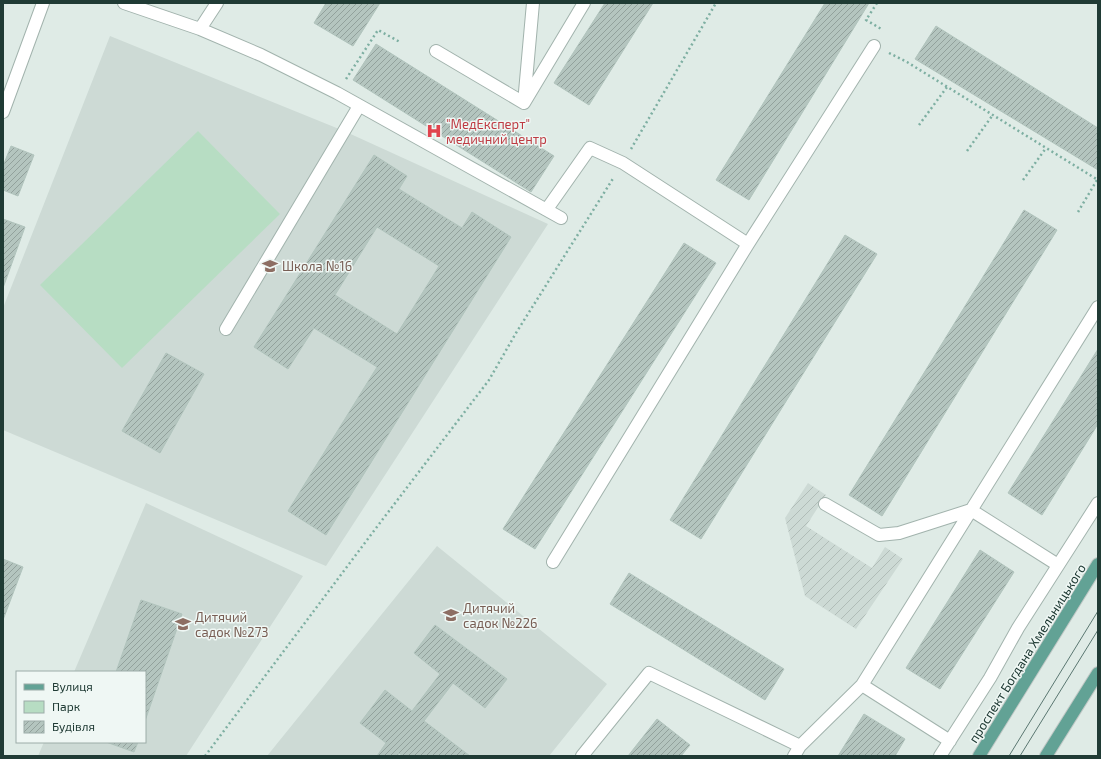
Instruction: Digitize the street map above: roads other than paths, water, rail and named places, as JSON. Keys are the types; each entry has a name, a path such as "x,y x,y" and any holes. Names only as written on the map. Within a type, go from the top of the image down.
{"main road":[{"name":"проспект Богдана Хмельницького","path":"980,756 1098,564"},
{"path":"1046,756 1098,673"}],"street":[{"path":"3,112 43,3"},
{"path":"124,3 200,29 260,55 337,93 561,218"},
{"path":"200,29 217,3"},
{"path":"524,103 533,3"},
{"path":"524,103 584,3"},
{"path":"553,562 748,244 874,46"},
{"path":"436,50 524,103"},
{"path":"226,329 359,106"},
{"path":"547,209 590,148 624,163 748,244"},
{"path":"582,756 649,673 797,751 862,685 1098,307"},
{"path":"940,756 990,678 1018,628 1098,503"},
{"path":"825,504 879,535 899,533 971,510"},
{"path":"971,510 1058,565"},
{"path":"862,685 950,740"}],"tram line":[{"path":"1009,756 1098,611"},
{"path":"1020,756 1098,630"}],"place":[{"name":"\"МедЕксперт\" медичний центр","path":"434,131"},
{"name":"Школа №16","path":"270,266"},
{"name":"Дитячий садок №226","path":"451,615"},
{"name":"Дитячий садок №273","path":"183,624"}]}
